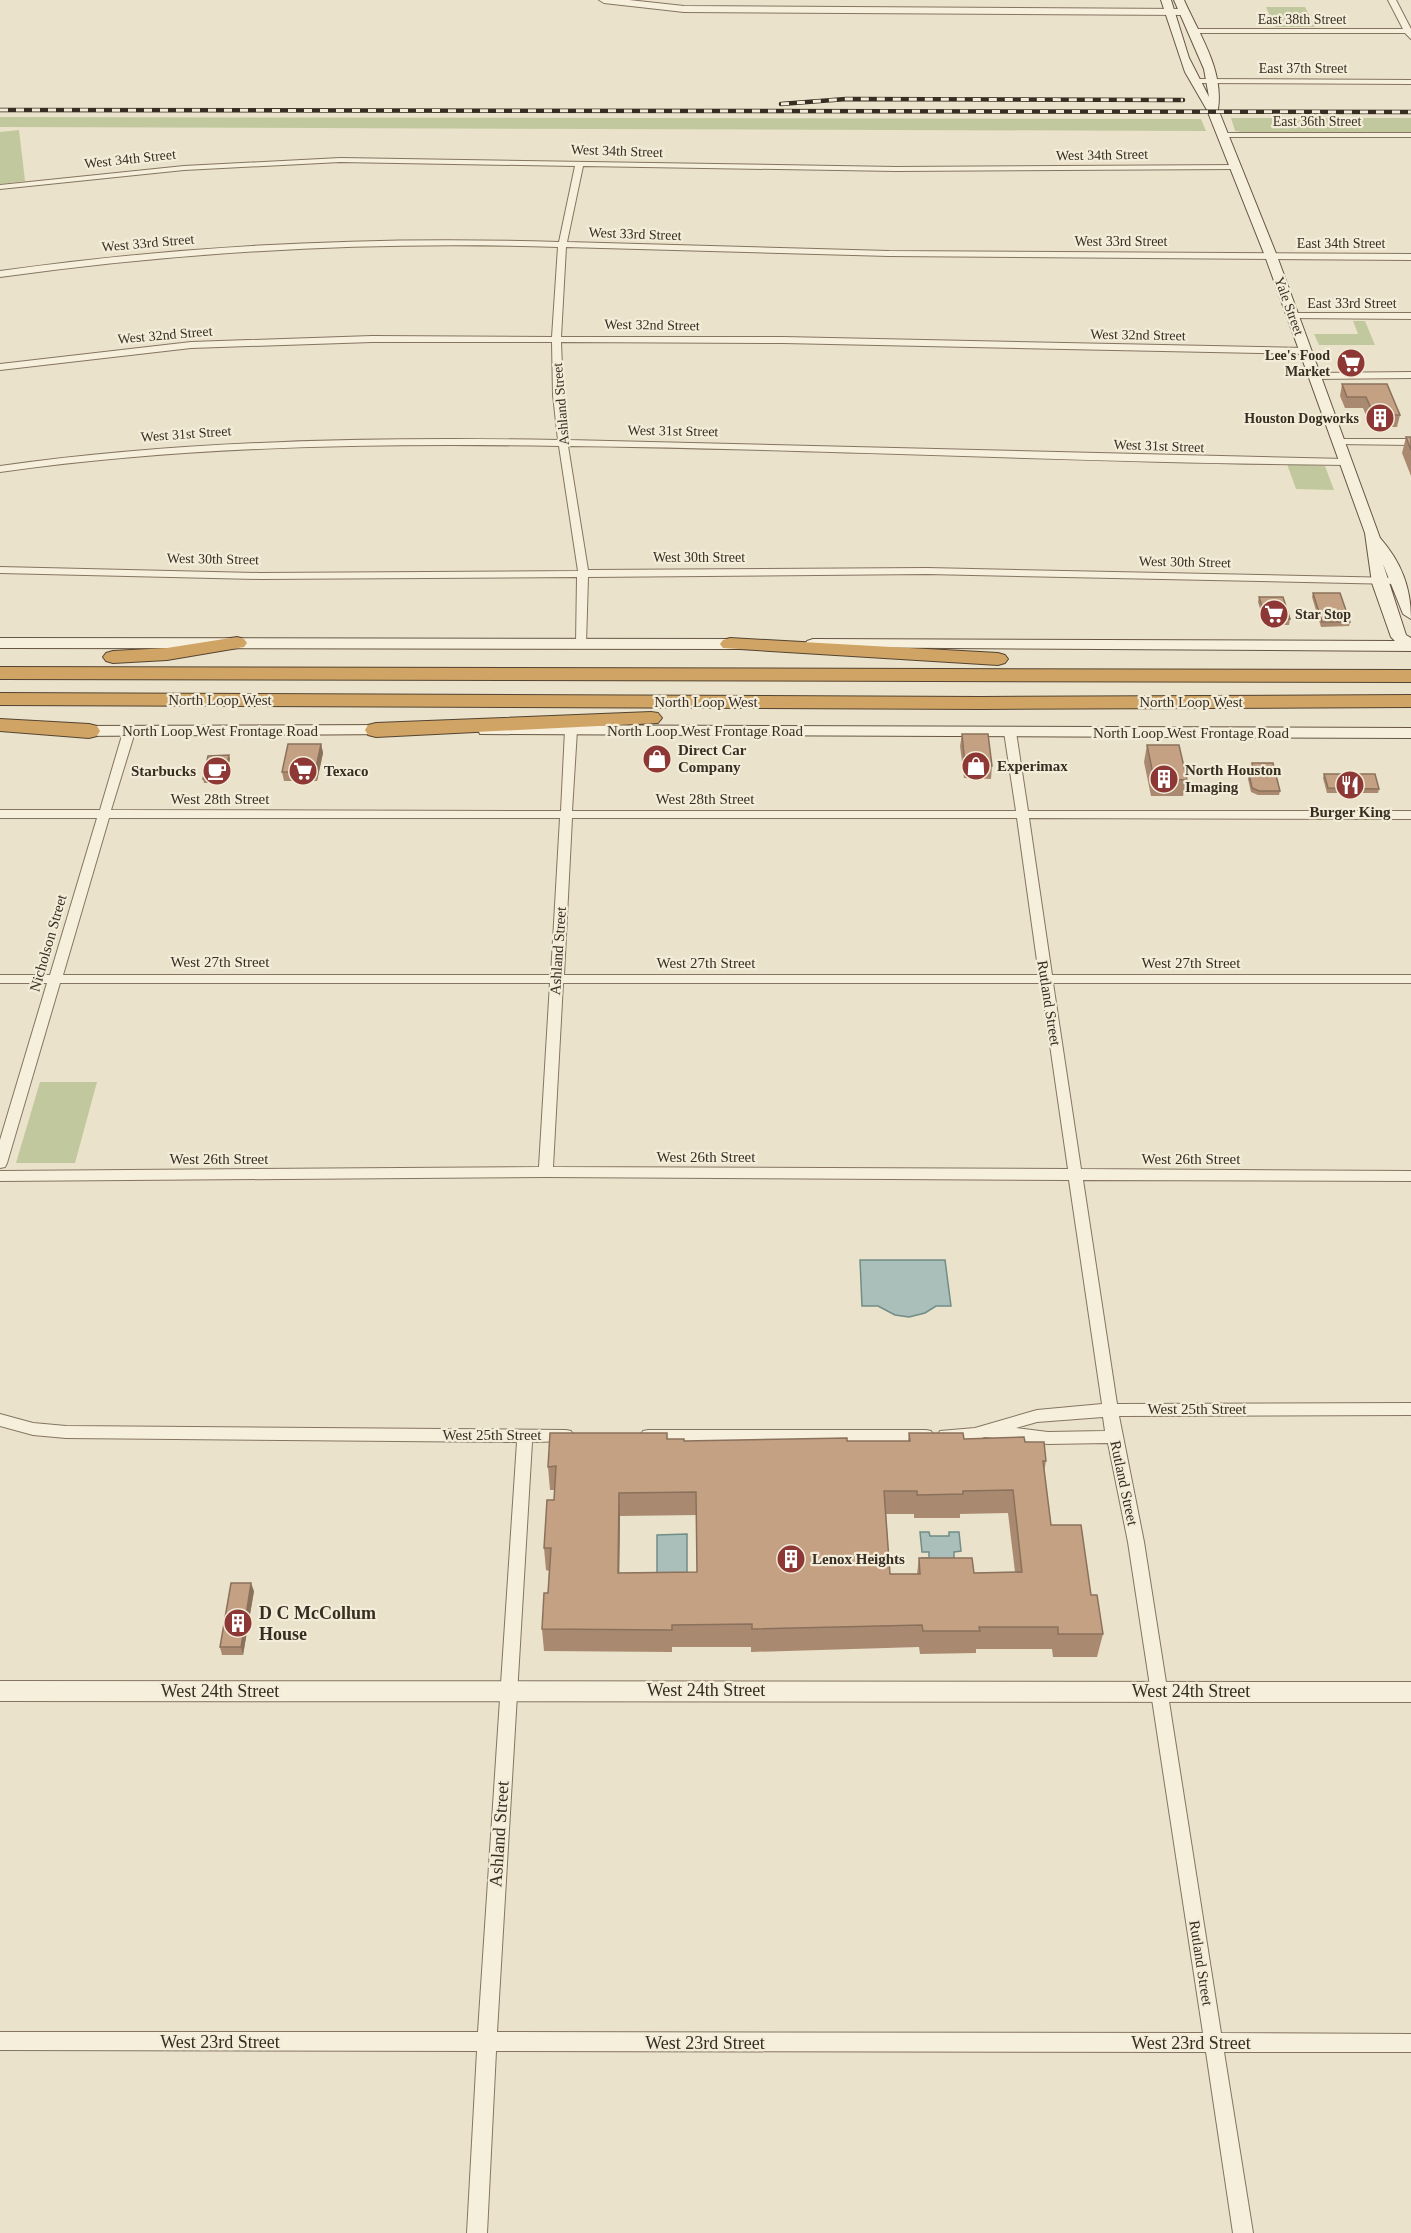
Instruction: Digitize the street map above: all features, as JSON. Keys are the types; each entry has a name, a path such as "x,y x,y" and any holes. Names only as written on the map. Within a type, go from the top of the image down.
{"highway":[{"path":"0,664 167,654 237,644"},
{"path":"730,644 1093,664 1153,674"},
{"name":"North Loop West","path":"0,673 1411,676"},
{"name":"North Loop West","path":"0,699 981,703 1411,701"},
{"path":"376,730 981,703"},
{"path":"0,725 89,731"}],"main road":[{"name":"Yale Street","path":"1166,0 1186,60 1203,99 1212,109 1223,135 1293,316 1374,540 1375,561 1399,637 1411,646"},
{"name":"Yale Street","path":"1179,0 1214,81 1216,99 1212,109"},
{"path":"1186,60 1205,60"},
{"name":"Yale Street","path":"1374,540 1387,555 1411,614"},
{"path":"0,643 1411,646"},
{"name":"North Loop West Frontage Road","path":"0,731 572,730 1411,733"}],"street":[{"path":"604,0 684,9 1184,12"},
{"path":"1392,0 1410,33"},
{"name":"East 38th Street","path":"1192,31 1410,33"},
{"name":"East 37th Street","path":"1195,81 1411,82"},
{"name":"East 36th Street","path":"1223,135 1411,135"},
{"name":"West 34th Street","path":"0,187 139,172 271,162 409,159 896,169 1235,167"},
{"name":"Ashland Street","path":"580,163 562,245 556,337 558,395 563,442 584,573 580,644"},
{"name":"West 33rd Street","path":"0,274 103,261 275,247 383,243 562,245 840,253 1271,256"},
{"name":"East 34th Street","path":"1271,256 1411,256"},
{"name":"East 33rd Street","path":"1293,316 1411,316"},
{"name":"West 32nd Street","path":"0,367 130,351 246,342 556,337 1305,351"},
{"path":"1314,376 1411,375"},
{"name":"West 31st Street","path":"0,469 112,454 218,445 343,442 563,442 909,450 1142,459 1346,462"},
{"path":"1339,442 1411,442"},
{"name":"West 30th Street","path":"0,570 260,576 927,571 1397,580"},
{"name":"Ashland Street","path":"546,1172 572,730"},
{"name":"Nicholson Street","path":"0,1163 129,732"},
{"name":"Rutland Street","path":"1010,732 1114,1437 1136,1542 1243,2233"},
{"name":"West 28th Street","path":"0,814 1411,815"},
{"name":"West 27th Street","path":"0,979 1411,979"},
{"name":"West 26th Street","path":"0,1176 546,1172 1411,1176"},
{"name":"West 25th Street","path":"638,1436 959,1436 986,1431 1037,1416 1110,1410 1411,1409"},
{"name":"West 25th Street","path":"0,1420 33,1429 66,1432 581,1436"},
{"name":"West 25th Street","path":"986,1431 1048,1438 1114,1437"},
{"name":"Ashland Street","path":"477,2233 486,2043 525,1436"},
{"name":"West 24th Street","path":"0,1691 1411,1692"},
{"name":"West 23rd Street","path":"0,2041 1411,2043"}],"green space":[{"path":"1266,7 1305,7 1315,27 1275,27"},
{"path":"0,117 1201,119 1206,131 0,127"},
{"path":"1231,118 1411,118 1411,132 1241,132 1235,131"},
{"path":"19,130 25,181 0,184 0,132"},
{"path":"1353,321 1365,321 1375,345 1319,345 1314,334 1358,334"},
{"path":"1287,464 1325,466 1334,490 1296,489"},
{"path":"40,1082 97,1082 75,1163 16,1163"}],"water":[{"path":"860,1260 945,1260 951,1306 936,1306 925,1313 909,1317 895,1315 878,1306 862,1306"},
{"path":"920,1532 929,1532 930,1536 949,1536 949,1532 959,1532 961,1551 954,1552 954,1559 923,1572 922,1558 929,1558 929,1552 922,1552"},
{"path":"687,1534 687,1575 657,1576 657,1535"}],"building":[{"path":"1342,384 1387,384 1400,415 1374,415 1366,397 1347,397"},
{"path":"1406,437 1411,437 1411,450"},
{"path":"1313,593 1340,593 1350,622 1322,622"},
{"name":"Star Stop","path":"1259,597 1283,597 1290,619 1266,619"},
{"path":"962,734 988,734 992,766 965,766"},
{"path":"288,744 321,744 315,772 282,772"},
{"path":"1147,745 1179,745 1187,780 1154,779"},
{"name":"Starbucks","path":"229,755 224,779 203,779 208,756"},
{"path":"1252,763 1273,763 1280,791 1259,791 1252,788 1249,774 1255,774"},
{"name":"Burger King","path":"1324,774 1375,774 1379,789 1328,788"},
{"name":"Lenox Heights","path":"550,1433 667,1433 667,1439 684,1439 684,1441 847,1438 847,1441 910,1441 909,1433 963,1433 964,1439 1024,1437 1025,1442 1044,1442 1046,1461 1043,1461 1051,1525 1081,1525 1091,1595 1097,1595 1103,1634 1058,1634 1058,1627 979,1627 980,1631 923,1631 922,1625 752,1629 752,1624 672,1625 672,1630 542,1629 544,1593 548,1593 551,1548 544,1548 547,1500 554,1500 556,1466 548,1467","holes":["1013,1490 1022,1572 974,1573 972,1558 919,1558 920,1574 890,1574 884,1491 917,1491 917,1495","696,1492 697,1572 618,1573 619,1493"]},
{"name":"D C McCollum House","path":"231,1583 251,1583 241,1647 220,1647"}],"railway":[{"path":"781,104 846,99 1183,100"},
{"path":"0,110 1411,112"}],"place":[{"name":"Lee's Food Market","path":"1351,363"},
{"name":"Houston Dogworks","path":"1380,418"},
{"name":"Star Stop","path":"1274,614"},
{"name":"Direct Car Company","path":"657,759"},
{"name":"Experimax","path":"976,766"},
{"name":"Starbucks","path":"217,771"},
{"name":"Texaco","path":"303,771"},
{"name":"North Houston Imaging","path":"1164,779"},
{"name":"Burger King","path":"1350,785"},
{"name":"Lenox Heights","path":"791,1559"},
{"name":"D C McCollum House","path":"238,1623"}]}
